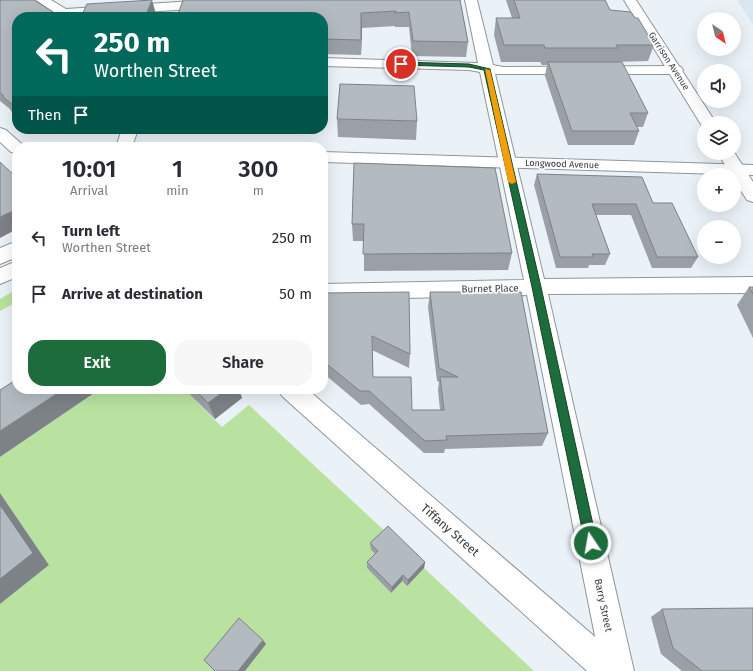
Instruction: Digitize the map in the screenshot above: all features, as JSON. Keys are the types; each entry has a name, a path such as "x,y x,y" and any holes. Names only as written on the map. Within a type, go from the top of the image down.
{"street":[{"path":"42,0 61,12"},
{"name":"Barry Street","path":"471,0 536,287 618,671"},
{"name":"Garrison Avenue","path":"630,0 676,70 704,116"},
{"path":"112,12 226,3"},
{"path":"328,62 469,66 503,71 676,70"},
{"path":"0,133 12,144"},
{"name":"Longwood Avenue","path":"328,157 745,170"},
{"path":"734,160 745,170 753,196"},
{"path":"0,257 12,251"},
{"path":"0,278 12,271"},
{"name":"Burnet Place","path":"328,292 536,287 753,285"},
{"name":"Tiffany Street","path":"296,394 611,671"}],"shaded area":[{"path":"737,0 753,0 753,25"}],"green space":[{"path":"12,292 12,305 0,311 0,299"},
{"path":"93,394 189,394 222,427 249,405 387,533 371,550 378,557 367,568 391,593 402,581 407,586 424,568 534,671 0,671 0,604 49,565 0,493 0,457"}],"building":[{"path":"0,0 34,0 53,12 12,12 12,104 0,93"},
{"path":"152,0 147,12 83,12 87,4"},
{"path":"183,0 460,0 468,42 413,41 409,12 395,13 396,11 361,13 361,40 328,39 328,12 179,12"},
{"path":"514,0 605,0 610,10 631,12 635,18 638,18 654,45 616,45 618,48 545,48 544,45 504,45 496,18 520,18"},
{"path":"548,62 622,62 648,113 630,113 639,131 572,131"},
{"path":"340,84 414,86 417,121 337,119"},
{"path":"0,162 12,173 12,211 0,217"},
{"path":"354,163 495,168 512,253 363,254 364,224 352,224"},
{"path":"537,174 642,177 653,203 672,203 697,255 697,257 657,257 636,204 592,204 610,254 592,254 593,257 560,257"},
{"path":"749,287 753,287 753,294"},
{"path":"409,292 410,354 372,336 373,377 411,377 412,410 444,410 440,377 458,377 439,368 430,292 521,292 548,433 446,436 447,440 425,441 369,391 360,391 328,365 328,293"},
{"path":"12,382 12,394 56,394 0,431 0,390"},
{"path":"199,394 220,394 208,403"},
{"path":"0,505 33,553 0,579"},
{"path":"388,526 425,562 408,580 403,575 392,587 367,562 378,551 370,543"},
{"path":"753,608 753,671 702,671 673,648 662,609"},
{"path":"239,618 263,640 238,671 215,671 204,660"}],"slow traffic":[{"path":"487,70 512,182"}],"route":[{"path":"401,64 469,66 487,69 591,543"}]}
